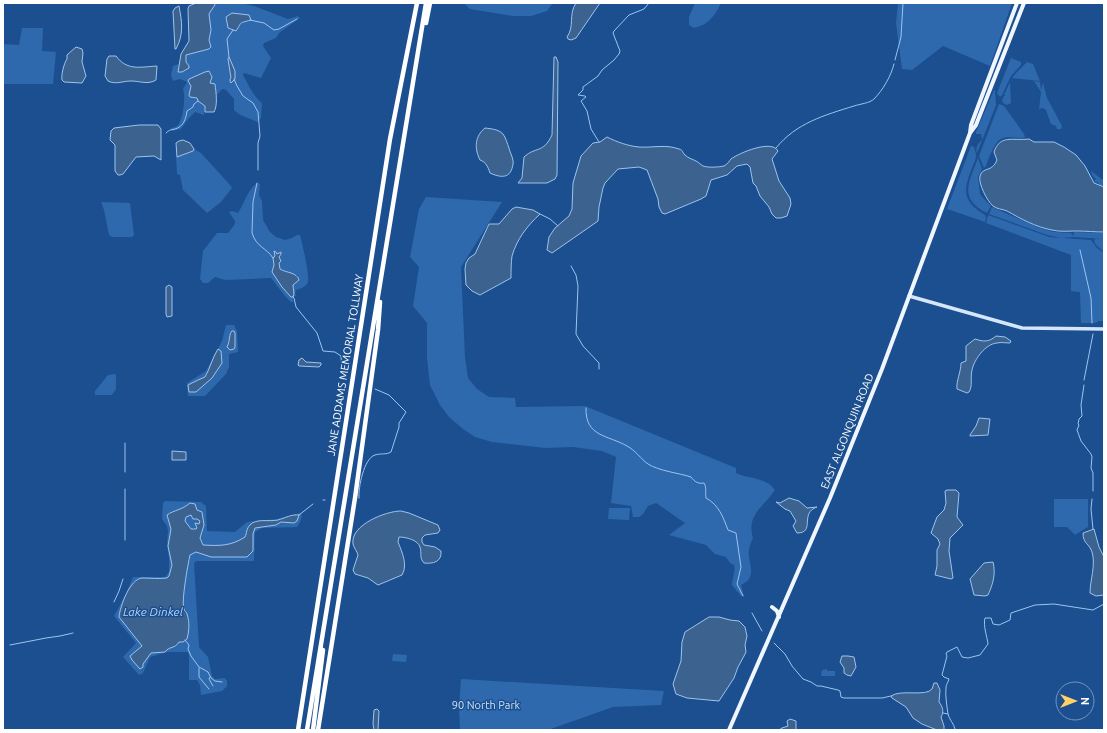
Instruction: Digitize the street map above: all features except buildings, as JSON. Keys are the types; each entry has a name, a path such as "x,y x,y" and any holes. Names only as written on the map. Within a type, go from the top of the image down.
{"highway":[{"name":"JANE ADDAMS MEMORIAL TOLLWAY","path":"298,730 390,139 417,3"},
{"name":"JANE ADDAMS MEMORIAL TOLLWAY","path":"307,730 426,3"},
{"path":"415,75 430,3"},
{"path":"318,730 355,498 378,330 384,264"},
{"path":"313,730 335,564"}],"main road":[{"path":"970,133 971,125 1017,3"},
{"path":"970,133 976,125 1024,3"},
{"name":"EAST ALGONQUIN ROAD","path":"729,730 830,498 909,296 970,133"},
{"path":"909,296 1022,328 1104,329"},
{"path":"772,607 777,611 779,617"}],"green space":[{"path":"216,3 240,3 254,6 288,19 298,16 300,18 279,33 276,38 264,43 263,46 271,58 261,78 244,73 243,75 253,93 262,103 261,118 257,122 242,116 234,110 234,99 226,90 222,89 216,96 210,83 212,77 191,86 190,97 197,98 198,101 205,106 204,115 195,112 181,129 172,131 171,128 177,126 181,119 184,103 183,89 187,82 180,79 173,81 171,75 173,66 179,64 178,72 189,66 186,62 186,55 210,49 211,47 209,40 211,30 209,14"},
{"path":"464,3 553,3 547,11 531,16 513,16 470,9"},
{"path":"695,3 721,3 716,12 707,22 694,28 689,25 689,17"},
{"path":"898,3 1012,3 990,66 943,46 912,70 902,69 896,23"},
{"path":"22,28 43,28 42,51 56,52 53,84 3,84 3,44 19,45"},
{"path":"1011,58 1021,62 1021,65 1011,76 1000,97 997,93"},
{"path":"1027,62 1033,64 1040,81 1012,78"},
{"path":"1034,81 1040,82 1041,90 1043,83 1047,98 1062,126 1061,129 1057,129 1056,126 1051,124 1046,110 1043,108 1039,109 1041,92"},
{"path":"1010,82 1011,103 1007,105 1003,103 1002,100 1004,96 1006,96 1004,95"},
{"path":"994,90 996,105 977,153 977,146 982,140 981,134 976,134 976,132"},
{"path":"999,104 1004,106 1025,137 1012,137 999,140 984,168 979,156"},
{"path":"971,146 974,147 976,158 967,183 966,195 972,205 985,215 985,222 947,209"},
{"path":"194,149 201,153 232,188 221,202 207,213 183,190 180,175 177,174 176,156 177,157 193,151"},
{"path":"978,158 982,169 978,177 980,194 991,206 987,213 978,208 969,196 969,182"},
{"path":"1091,171 1104,181 1104,186 1101,186 1104,187 1100,186 1097,181 1097,183 1095,182 1094,179 1096,179 1092,175"},
{"path":"257,183 260,184 259,195 262,201 263,220 270,232 276,237 285,240 300,235 306,260 308,280 305,286 296,290 296,296 293,297 293,302 285,296 271,278 225,280 215,277 208,283 203,283 200,279 203,251 217,233 228,233 235,224 235,221 229,212 232,211 238,213","holes":["275,256 279,263 280,269 297,275 299,280 293,285 294,294 272,272 274,265 273,258"]},
{"path":"426,197 502,202 461,267 465,357 468,378 477,389 489,397 515,398 516,407 585,406 736,468 736,473 762,480 775,490 757,511 752,523 751,530 753,538 749,552 751,573 748,580 741,585 744,596 741,596 732,585 735,570 734,565 730,563 726,557 715,554 706,545 669,535 685,523 656,503 648,506 639,517 633,517 631,506 611,503 616,457 602,451 573,447 545,448 492,442 475,437 449,417 440,405 430,385 427,358 427,323 413,306 419,267 410,257 419,209"},
{"path":"101,202 130,203 134,235 132,237 112,237 109,235"},
{"path":"992,207 1040,228 1054,232 1071,233 1073,236 1074,232 1104,233 1104,239 1073,237 1062,238 1047,235 989,214"},
{"path":"988,215 1049,237 1091,240 1097,248 1104,253 1104,321 1095,323 1081,323 1080,292 1071,291 1071,255 986,223"},
{"path":"1095,239 1104,239 1104,252 1096,245 1094,241"},
{"path":"226,325 234,325 237,331 238,352 229,354 229,367 226,374 205,396 188,396 187,383 206,371 222,341"},
{"path":"115,374 116,389 112,395 95,395 95,391 108,375"},
{"path":"1054,499 1088,499 1088,527 1075,535 1067,527 1054,527"},
{"name":"Lake Dinkel","path":"165,501 201,502 206,506 207,531 235,532 247,522 277,519 301,513 302,515 297,527 262,528 255,532 254,561 197,561 194,563 199,647 208,657 212,676 215,679 225,678 227,681 227,686 222,691 201,695 200,685 197,680 189,680 188,652 167,652 150,657 143,673 139,675 123,657 136,643 114,616 133,577 165,577 169,572 167,545 168,531 167,526 162,519 163,503"},
{"path":"609,508 630,508 629,520 608,519"},
{"path":"393,654 407,655 406,662 392,661"},
{"path":"827,669 827,671 835,671 835,676 821,676 822,670"},
{"name":"90 North Park","path":"461,679 664,691 661,705 613,707 548,730 460,730 459,707"}],"water":[{"path":"196,3 216,3 209,14 211,30 209,40 211,47 209,49 186,55 186,62 189,68 182,72 178,72 181,54 189,41 188,9 189,6"},
{"path":"576,3 600,3 576,38 571,40 567,37 571,29 572,12"},
{"path":"179,6 181,33 179,44 175,49 173,11"},
{"path":"232,13 249,15 251,20 241,23 236,31 228,28 226,17"},
{"path":"76,47 82,49 82,62 86,76 82,83 64,82 62,80 62,75 67,55"},
{"path":"109,56 116,56 120,61 129,66 157,66 156,80 147,83 131,81 114,83 108,81 105,76 107,59"},
{"path":"229,57 235,71 235,79 231,83 228,59"},
{"path":"554,57 556,57 558,62 557,175 555,179 547,183 518,183 522,178 524,157 546,145 552,135"},
{"path":"209,71 212,77 210,83 215,84 216,102 214,112 205,112 205,106 198,101 197,98 190,97 189,95 191,86 188,81 189,79"},
{"path":"139,125 158,125 161,129 161,160 154,156 136,157 123,174 118,175 115,171 115,145 110,140 111,131 114,128"},
{"path":"485,128 499,131 505,137 513,162 512,169 508,175 498,176 490,173 484,162 480,160 478,156 476,147 477,138"},
{"path":"607,137 623,144 644,147 664,146 681,150 689,158 697,161 703,166 708,167 724,166 735,156 755,148 769,146 775,148 778,151 772,159 779,181 790,198 791,204 787,216 776,218 772,214 753,183 750,167 747,164 737,166 727,175 711,180 706,196 665,214 662,213 659,207 658,199 647,170 639,167 618,169 605,183 603,188 598,221 552,253 547,250 549,237 555,228 569,216 572,209 573,183 581,156 593,143 600,142"},
{"path":"1029,139 1034,142 1054,142 1064,147 1076,155 1085,166 1094,183 1104,187 1104,232 1055,231 1046,229 1007,211 996,208 991,204 982,187 980,179 981,173 993,167 995,164 997,160 994,152 1000,143 1008,140"},
{"path":"183,140 190,143 194,149 193,151 177,157 176,143"},
{"path":"516,207 533,210 540,214 527,228 517,244 512,256 511,278 480,295 472,291 466,285 466,263 469,258 475,254 489,224 499,224 512,209"},
{"path":"274,251 277,254 281,252 279,257 281,261 279,263 280,269 298,277 299,280 293,285 293,297 291,297 282,287 272,272 274,265 273,258 275,256"},
{"path":"169,285 172,287 172,316 167,317 166,287"},
{"path":"232,331 235,333 235,347 234,349 230,350 227,347"},
{"path":"996,336 1005,337 1011,341 1010,343 993,344 984,349 973,366 971,373 971,387 969,392 967,393 957,389 961,363 966,361 966,346 975,339 986,341"},
{"path":"218,349 221,351 222,363 212,378 196,392 189,392 188,385 205,377"},
{"path":"302,358 306,362 321,363 321,365 319,367 299,366 299,360"},
{"path":"979,418 990,419 988,435 970,436 976,426"},
{"path":"172,451 186,452 186,460 172,460"},
{"path":"956,490 959,493 957,517 963,525 950,538 949,551 953,578 951,579 935,575 937,566 937,550 940,544 938,539 931,533 937,517 944,510 946,503 945,491"},
{"path":"789,498 799,501 807,508 817,507 809,514 806,530 803,532 797,533 793,526 796,521 790,511 776,502 780,503"},
{"name":"Lake Dinkel","path":"190,503 195,504 197,510 202,512 204,525 200,538 203,545 230,544 245,537 249,526 253,523 259,521 274,521 299,515 297,521 294,523 281,522 276,525 255,528 253,534 253,551 247,557 211,557 196,552 190,555 183,599 184,610 187,613 189,624 187,639 183,642 179,642 176,646 165,652 151,653 143,664 143,667 140,669 130,656 142,646 119,617 121,606 133,583 142,578 167,578 169,576 172,565 168,546 171,529 167,515","holes":["191,515 193,519 200,521 199,524 195,523 196,529 191,529 185,521 186,517"]},
{"path":"401,511 438,525 440,530 438,533 425,535 422,538 422,542 424,545 435,547 441,551 440,558 434,563 424,563 421,557 420,547 417,542 408,538 399,537 398,542 403,554 404,563 404,571 402,575 378,585 368,578 355,574 353,570 358,555 353,544 357,531 370,520 378,516"},
{"path":"1094,529 1099,547 1104,557 1104,595 1096,596 1090,593 1093,557 1091,549 1084,539 1083,533"},
{"path":"993,562 994,579 988,595 974,595 970,579 984,563"},
{"path":"709,617 719,617 739,621 745,627 747,636 745,645 746,652 734,678 719,701 687,698 676,694 673,684 681,661 682,642 685,632"},
{"path":"842,656 854,657 856,667 851,676 844,673 844,668 840,662"},
{"path":"934,683 937,683 940,690 939,702 943,710 941,717 944,730 937,730 922,724 913,718 906,707 891,696 901,693 919,693 929,691 932,689"},
{"path":"377,709 379,711 378,730 374,730 374,710"},
{"path":"790,719 796,721 796,730 779,730 788,726 787,721"}],"waterway":[{"path":"599,142 591,129 587,111 581,101 586,97 578,95 583,90 583,87 598,76 602,70 619,54 620,51 613,33 614,31 629,15 644,9 649,3"},
{"path":"895,60 901,37 903,3"},
{"path":"250,20 264,23 274,30 279,29 297,19"},
{"path":"229,57 227,39 233,30"},
{"path":"776,148 784,139 802,126 832,113 874,99 886,83 894,64"},
{"path":"234,79 243,96 253,103 258,112 260,136 258,143 258,170"},
{"path":"166,133 182,125 187,111 198,101"},
{"path":"257,183 253,202 252,233 256,242 273,258"},
{"path":"540,214 550,219 558,226"},
{"path":"1080,250 1091,298 1092,323"},
{"path":"571,266 576,275 578,286 576,334 583,346 599,363 599,369"},
{"path":"293,297 296,307 317,333 323,351 335,352 341,356 342,372 348,373"},
{"path":"1084,380 1093,334"},
{"path":"1084,385 1081,405 1082,416 1079,419 1077,430 1081,441 1092,457 1091,468 1093,473 1093,491"},
{"path":"359,498 362,474 365,467 371,457 391,452 399,423 406,412 389,395 375,389"},
{"path":"586,408 589,425 599,434 620,442 630,448 648,464 663,470 691,477 697,482 704,483 706,498 717,508 728,530 736,533 741,567 737,584 743,596"},
{"path":"125,443 125,472"},
{"path":"125,489 125,540"},
{"path":"1092,499 1091,509 1093,529"},
{"path":"299,515 313,504"},
{"path":"114,602 123,579"},
{"path":"954,730 955,729 949,718 946,701 946,687 949,679 942,675 947,656 946,654 957,647 962,657 968,658 980,655 988,644 985,618 991,618 993,624 999,625 1010,620 1011,613 1035,605 1054,604 1093,610 1104,604"},
{"path":"752,613 762,631"},
{"path":"10,645 73,633"},
{"path":"185,640 189,645 188,649 191,656 199,667 208,672 211,678 215,681 222,682"},
{"path":"774,643 785,654 792,666 803,679 817,686 838,690 840,691 841,697 882,698 891,696"},
{"path":"199,668 199,677 209,689"},
{"path":"210,677 209,679 213,686"},
{"path":"943,713 948,714"}]}
